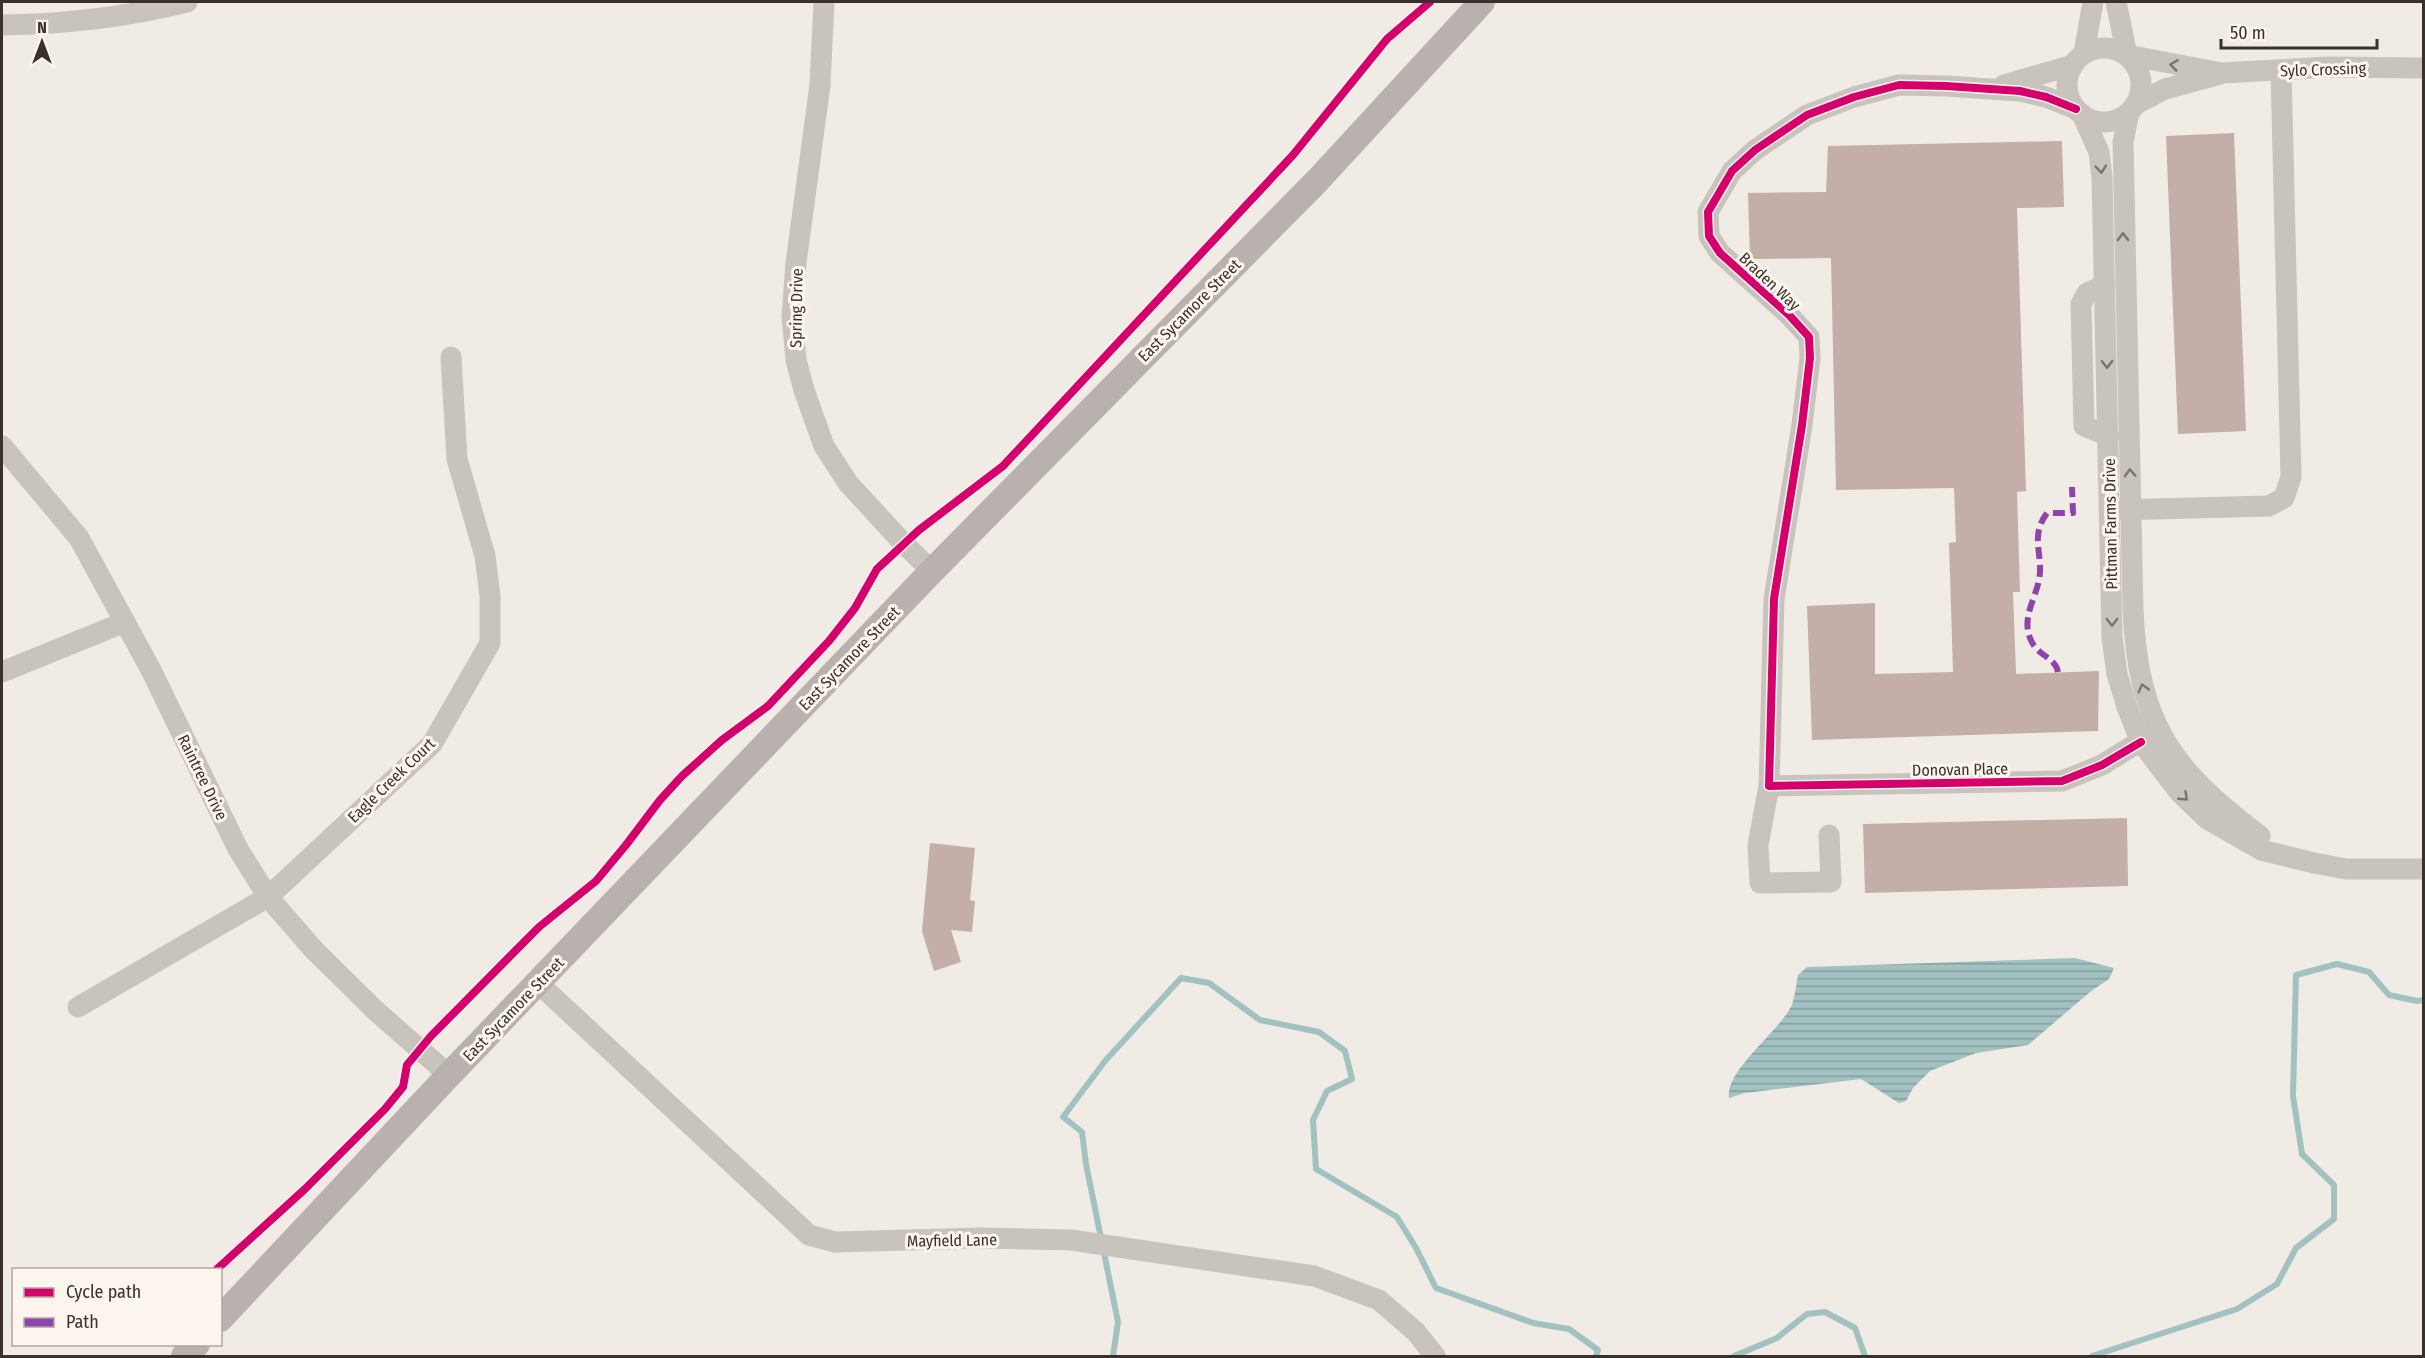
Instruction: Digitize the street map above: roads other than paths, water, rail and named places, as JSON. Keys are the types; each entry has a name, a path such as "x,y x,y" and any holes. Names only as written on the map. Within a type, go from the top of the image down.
{"main road":[{"name":"East Sycamore Street","path":"222,1317 449,1075 932,570 1317,181 1482,2"}],"street":[{"path":"2,25 140,14 187,2"},
{"name":"Spring Drive","path":"824,2 820,85 796,263 792,315 796,360 824,446 848,483 904,544 932,570"},
{"path":"2093,2 2079,59 2069,73 2068,92 2079,112 2093,120 2106,122 2119,119 2165,89 2222,73"},
{"path":"2116,2 2127,56 2140,73 2142,83 2133,108"},
{"path":"2079,59 2106,48 2127,56 2222,73"},
{"name":"Braden Way","path":"1992,88 2079,59"},
{"name":"Sylo Crossing","path":"2222,73 2359,66 2424,68"},
{"path":"2120,510 2269,506 2284,498 2291,477 2281,70"},
{"name":"Braden Way","path":"1769,786 1774,599 1810,358 1809,337 1789,315 1720,253 1709,236 1708,212 1732,171 1755,150 1807,115 1854,96 1899,85 1992,88 2037,94 2079,112"},
{"name":"Pittman Farms Drive","path":"2133,108 2123,142 2111,272 2109,436 2135,645 2149,736 2214,800 2287,857 2346,869 2424,869"},
{"name":"Pittman Farms Drive","path":"2079,112 2092,133 2101,164 2111,272 2120,510"},
{"name":"Eagle Creek Court","path":"78,1007 268,897 432,744 490,643 490,596 485,556 457,459 451,357"},
{"name":"Raintree Drive","path":"2,446 79,538 151,670 238,849 268,897 314,950 376,1011 449,1075"},
{"path":"2,672 125,622"},
{"name":"Donovan Place","path":"1769,786 2062,781 2102,765 2149,736"},
{"path":"1769,786 1758,845 1760,883 1831,882 1829,835"},
{"name":"Mayfield Lane","path":"538,983 809,1235 835,1242 980,1238 1071,1240 1314,1276 1379,1300 1416,1332 1435,1356"}],"water":[{"path":"2075,958 2114,968 2109,979 2090,992 2028,1045 1976,1053 1930,1071 1913,1088 1906,1101 1899,1103 1861,1079 1745,1093 1729,1098 1730,1087 1743,1064 1791,1007 1798,975 1807,967"}],"waterway":[{"path":"2092,1356 2237,1309 2277,1284 2296,1248 2334,1219 2334,1185 2302,1154 2293,1096 2296,975 2337,964 2369,972 2389,995 2417,1001 2424,1000"},
{"path":"1113,1356 1118,1322 1086,1164 1082,1132 1063,1117 1105,1061 1181,978 1209,983 1260,1020 1319,1032 1345,1051 1352,1079 1327,1091 1313,1120 1316,1169 1397,1217 1436,1288 1533,1323 1569,1329 1598,1350 1596,1356"},
{"path":"1734,1356 1777,1338 1807,1314 1825,1312 1855,1328 1865,1356"}]}
